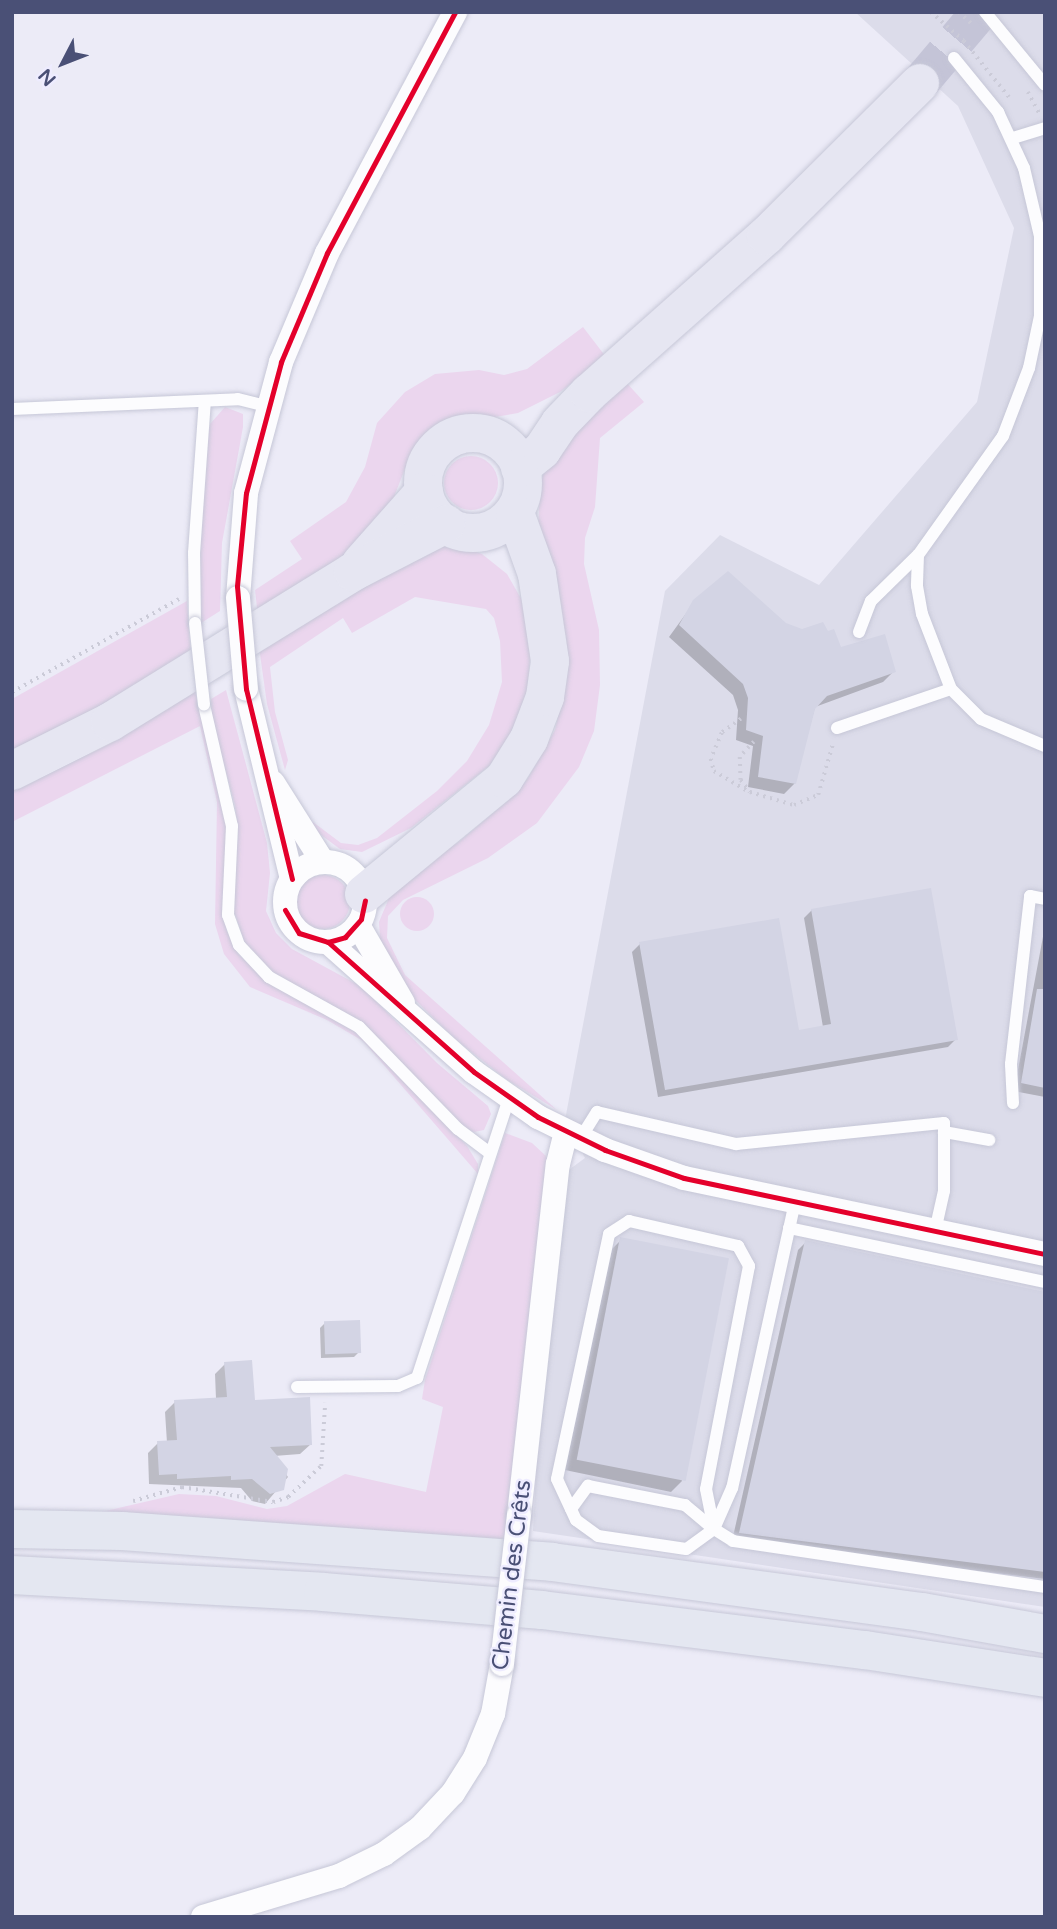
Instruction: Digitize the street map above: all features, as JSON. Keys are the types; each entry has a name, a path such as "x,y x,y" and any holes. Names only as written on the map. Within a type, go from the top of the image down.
{"highway":[{"path":"510,454 522,425 589,393 766,236 920,83"},
{"path":"353,572 424,492 428,457 440,444 474,431 510,454 523,491 500,523 466,533 446,524 424,492"},
{"path":"349,888 375,857 428,839 465,815 504,779 529,739 545,697 550,662 540,603 500,523"},
{"path":"12,771 110,722 353,572 446,524"},
{"path":"12,1529 122,1531 552,1562 922,1612 1045,1634"},
{"path":"12,1549 125,1551 592,1586 915,1630 1045,1653"},
{"path":"12,1575 309,1591 542,1610 865,1650 1045,1678"}],"street":[{"path":"292,879 246,690 238,598 246,493 266,406 327,253 455,12"},
{"path":"265,771 349,888 410,1015"},
{"path":"305,867 349,888 345,937 328,943 309,939 290,923 284,902 292,879 305,867"},
{"path":"328,943 373,986 509,1098 573,1136 665,1173 1045,1254"},
{"name":"Chemin des Crêts","path":"203,1917 339,1876 384,1854 420,1828 453,1793 475,1758 492,1714 502,1664 558,1164 573,1136"}],"lane":[{"path":"985,12 1045,85"},
{"path":"859,632 871,601 918,555 983,470 1003,436 1030,368 1040,316 1040,236 1013,138 998,112 954,58"},
{"path":"1013,138 1045,128"},
{"path":"12,408 238,399 266,406"},
{"path":"205,401 194,594 195,623 204,705 231,816 228,915 239,944 268,976 359,1027 458,1129 488,1152"},
{"path":"918,555 922,614 951,689 981,719 1045,746"},
{"path":"837,728 951,689"},
{"path":"1013,1103 1011,1064 1030,896 1045,899"},
{"path":"297,1387 398,1386 417,1378 488,1152 509,1098"},
{"path":"573,1136 597,1112 736,1144 944,1123 944,1191 935,1231"},
{"path":"944,1132 989,1140"},
{"path":"714,1529 706,1489 749,1266 738,1246 629,1221 609,1234 557,1479 576,1520 598,1535 686,1549 714,1529 732,1488 795,1202"},
{"path":"789,1228 1045,1282"},
{"path":"571,1509 588,1486 685,1505 733,1541 1045,1587"}],"path":[{"path":"12,692 194,594"},
{"path":"741,719 722,733 711,759 714,771 729,784 794,805 818,795 837,728"},
{"path":"750,792 737,767 740,757 754,742"},
{"path":"126,1504 182,1487 273,1502 288,1497 321,1466 325,1387"}],"shaded area":[{"path":"855,12 1045,12 1045,1607 533,1531 542,1358 566,1172 585,1158 565,1120 665,591 720,535 819,585 977,402 1014,228 958,106"},
{"path":"583,327 606,357 560,392 518,413 489,418 459,416 430,431 410,456 390,507 348,552 258,616 255,590 302,559 290,541 346,502 365,467 377,423 405,392 435,374 479,370 504,375 527,369"},
{"path":"625,381 644,402 600,438 595,507 585,538 584,564 599,630 600,685 594,731 579,767 537,823 488,858 403,900 388,916 387,938 405,975 557,1110 506,1079 455,1039 406,991 380,939 379,922 394,886 460,841 512,797 528,778 555,730 565,686 566,638 538,534 540,483 550,457"},
{"path":"225,407 243,414 243,427 222,543 220,611 201,623 200,559 207,444 210,424"},
{"path":"471,456 490,464 498,483 490,502 471,510 452,502 444,483 452,464"},
{"path":"455,545 482,554 507,574 523,602 531,643 528,688 513,731 490,765 411,828 362,852 340,849 309,826 313,822 341,843 358,845 377,838 437,791 467,761 489,725 502,682 500,641 494,618 486,609 415,597 352,633 343,618 270,667 275,712 288,760 285,770 267,704 259,647 426,549"},
{"path":"187,601 191,658 12,753 12,699"},
{"path":"194,687 227,826 223,903 227,932 239,955 273,986 344,1022 371,1044 467,1146 478,1164 478,1174 363,1041 327,1020 250,987 224,954 215,924 217,802 200,726 12,822 12,787"},
{"path":"226,690 267,843 270,873 266,911 276,933 292,949 362,987 437,1063 488,1106 491,1114 484,1130 474,1132 464,1127 361,1023 278,978 247,950 232,905 238,834 235,805 212,721 211,699"},
{"path":"323,875 342,883 350,902 342,921 323,929 304,921 296,902 304,883"},
{"path":"417,897 429,902 434,914 429,926 417,931 405,926 400,914 405,902"},
{"path":"505,1133 532,1143 546,1156 550,1167 528,1388 502,1554 88,1515 179,1494 216,1496 267,1509 287,1506 345,1474 426,1492 443,1407 422,1399 425,1380"}],"building":[{"path":"728,571 786,623 802,629 823,622 828,631 834,629 841,647 885,634 896,672 827,696 815,709 796,784 758,777 763,736 746,730 748,698 743,684 679,625 693,600"},
{"path":"931,888 958,1040 665,1090 639,942 779,918 799,1030 831,1024 811,909"},
{"path":"1037,989 1045,989 1045,1088 1021,1083"},
{"path":"620,1237 729,1258 686,1481 577,1460"},
{"path":"805,1240 1045,1292 1045,1572 739,1533"},
{"path":"360,1320 361,1353 325,1354 324,1321"},
{"path":"252,1360 255,1400 310,1397 312,1445 270,1447 288,1469 284,1490 270,1494 252,1479 231,1480 231,1476 177,1479 177,1474 159,1475 157,1441 177,1440 174,1400 227,1397 224,1362"}],"tunnel":[{"path":"920,83 980,12"}],"transit line":[{"path":"292,879 246,689 237,586 246,493 281,362 327,253 455,12"},
{"path":"285,910 299,933 328,942 345,937 361,919 365,900"},
{"path":"328,942 474,1072 538,1117 605,1150 684,1178 1045,1254"}]}
